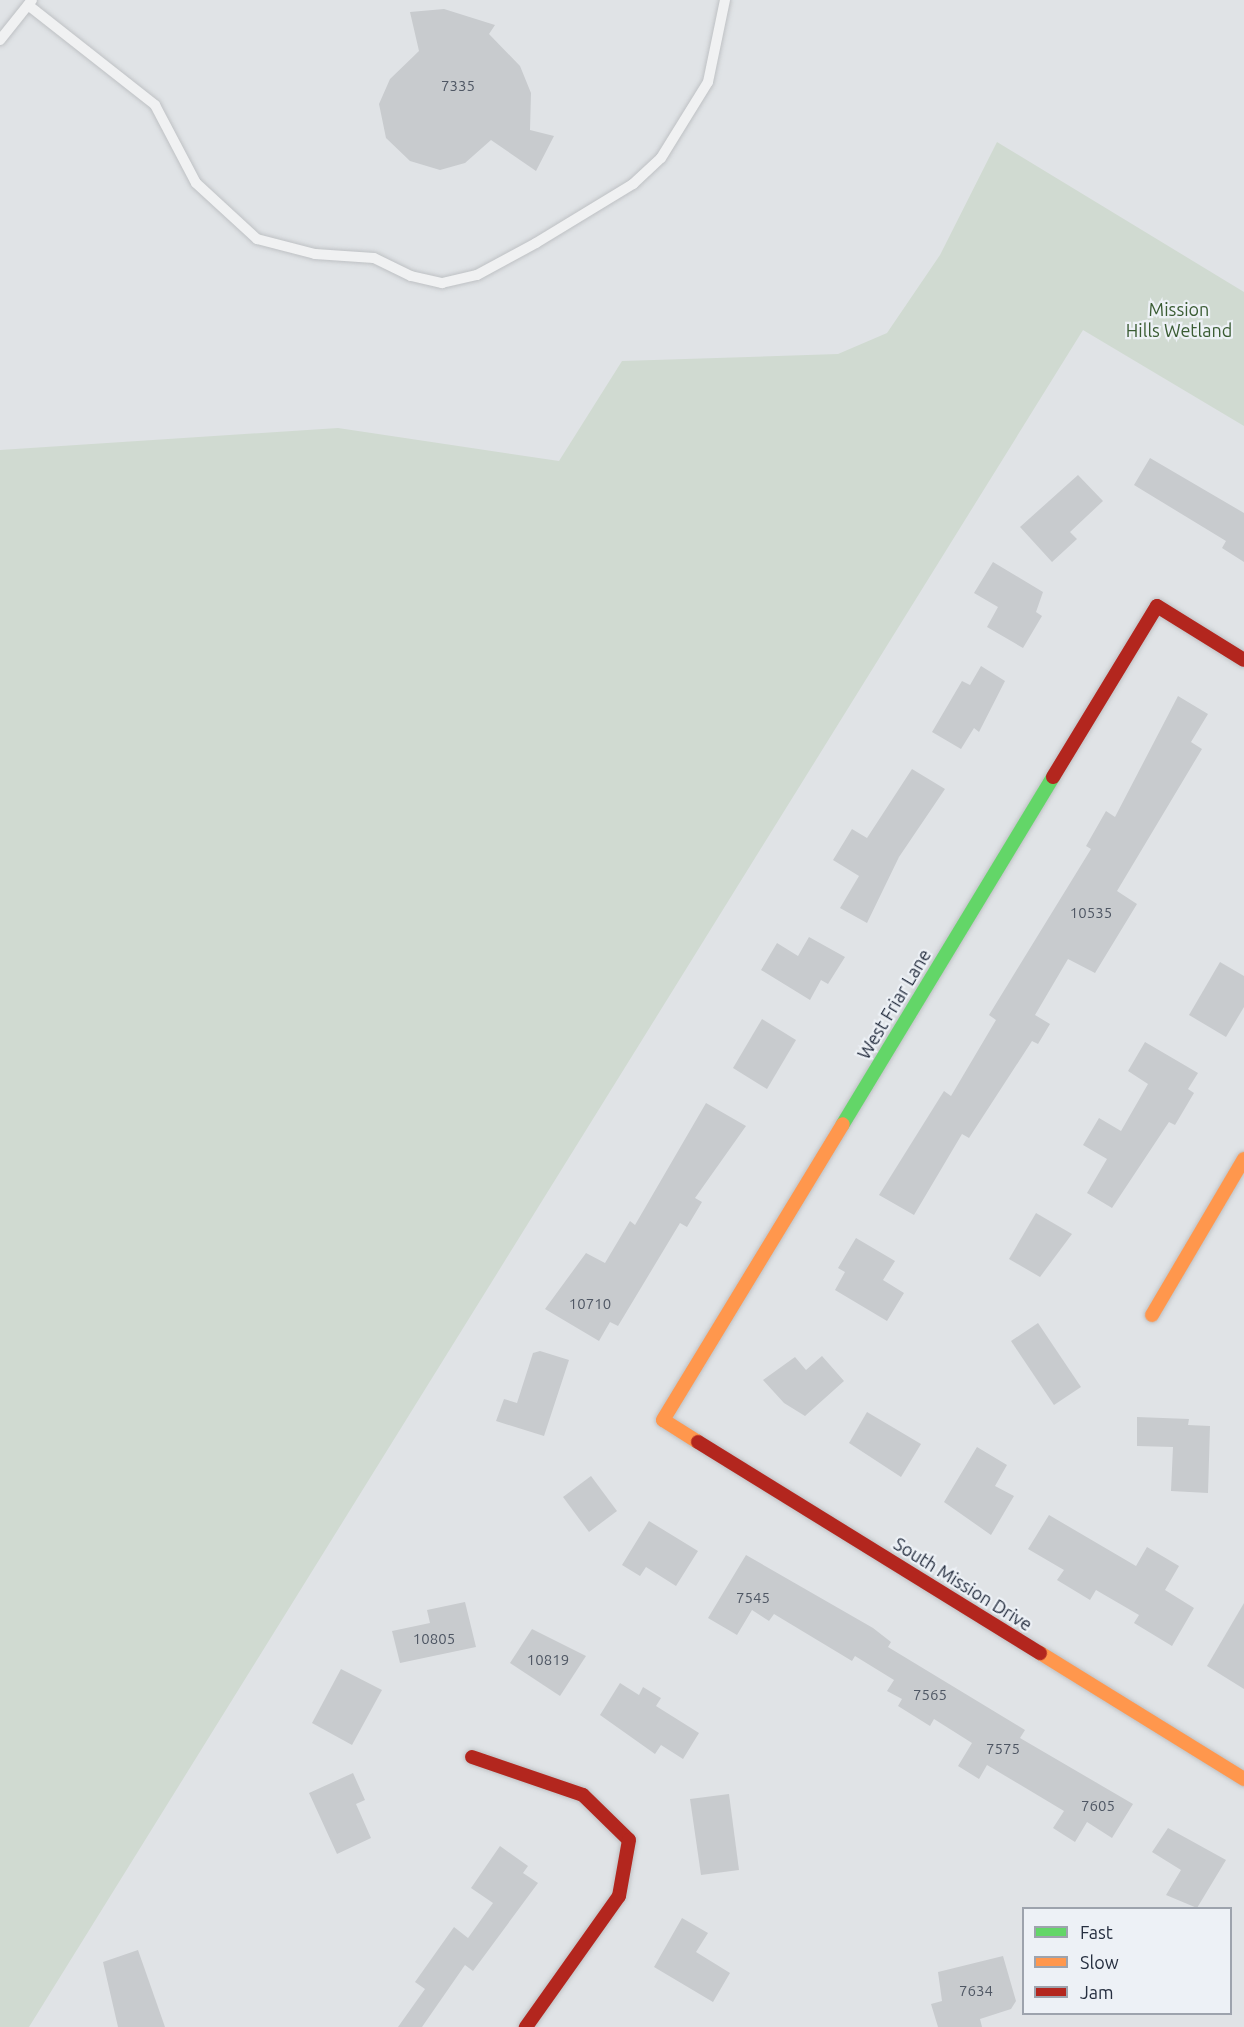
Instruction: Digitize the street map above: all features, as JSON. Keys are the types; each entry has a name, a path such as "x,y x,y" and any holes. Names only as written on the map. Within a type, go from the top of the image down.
{"street":[{"name":"West Friar Lane","path":"663,1420 1157,606 1244,660"},
{"path":"1152,1315 1244,1159"},
{"name":"South Mission Drive","path":"663,1420 1244,1779"},
{"path":"472,1757 583,1795 629,1840 619,1896 526,2027"}],"lane":[{"path":"0,40 30,3 155,105 196,183 257,239 315,254 374,258 411,276 442,283 477,275 536,243 633,184 661,158 708,82 725,0"}],"green space":[{"name":"Mission Hills Wetland","path":"997,142 1244,292 1244,426 1083,330 29,2027 0,2027 0,450 338,428 559,461 622,361 838,354 887,333 940,255"}],"building":[{"path":"444,9 495,25 489,34 520,66 531,93 530,130 554,136 536,171 491,140 465,163 440,170 410,161 386,138 379,104 390,79 419,51 410,12"},
{"path":"1150,458 1244,513 1244,562 1222,548 1226,541 1134,485"},
{"path":"1078,475 1103,501 1070,532 1077,539 1052,562 1020,527"},
{"path":"993,562 1043,592 1036,612 1042,616 1023,648 987,627 998,607 974,593"},
{"path":"981,666 1005,681 979,732 974,728 961,749 932,732 962,681 970,685"},
{"path":"1178,696 1208,714 1191,742 1202,749 1117,891 1137,904 1095,973 1068,959 1035,1015 1050,1024 1038,1044 1032,1041 969,1138 962,1134 914,1215 879,1195 944,1091 951,1096 996,1020 989,1015 1091,849 1086,846 1106,811 1115,817"},
{"path":"912,769 945,789 899,857 867,923 840,908 859,876 833,860 852,829 867,838"},
{"path":"809,937 845,957 828,984 821,980 810,1000 761,970 777,943 798,956"},
{"path":"1220,962 1244,976 1244,1007 1226,1037 1189,1015"},
{"path":"762,1019 796,1040 767,1089 733,1068"},
{"path":"1145,1042 1198,1073 1188,1089 1194,1093 1175,1125 1169,1122 1112,1208 1087,1193 1107,1159 1083,1145 1099,1118 1121,1131 1148,1084 1128,1071"},
{"path":"706,1103 746,1126 695,1198 702,1202 687,1227 680,1223 618,1326 610,1322 599,1341 545,1309 586,1253 605,1263 630,1221 635,1225"},
{"path":"1036,1213 1072,1234 1040,1277 1009,1259"},
{"path":"856,1238 895,1261 883,1280 904,1293 887,1321 835,1290 845,1272 838,1268"},
{"path":"1038,1323 1081,1387 1054,1405 1011,1341"},
{"path":"540,1351 569,1360 544,1436 496,1421 504,1399 517,1403 533,1353"},
{"path":"822,1356 844,1381 805,1416 784,1403 763,1380 795,1357 806,1370"},
{"path":"867,1412 921,1444 901,1477 849,1443"},
{"path":"1137,1417 1189,1419 1188,1425 1210,1426 1208,1493 1171,1491 1173,1447 1137,1446"},
{"path":"977,1447 1007,1465 995,1486 1014,1496 991,1535 944,1502"},
{"path":"591,1476 617,1511 589,1532 563,1497"},
{"path":"1049,1515 1136,1566 1147,1547 1179,1566 1165,1590 1194,1608 1172,1646 1134,1623 1139,1615 1096,1590 1090,1600 1057,1580 1064,1570 1028,1549"},
{"path":"649,1521 698,1551 676,1586 646,1567 640,1576 622,1565"},
{"path":"746,1555 873,1628 891,1642 888,1647 1025,1730 1020,1738 1133,1804 1112,1838 1087,1822 1075,1842 1053,1828 1064,1811 987,1765 979,1779 958,1766 972,1743 934,1719 930,1726 898,1706 902,1699 887,1691 894,1680 855,1656 852,1661 774,1614 769,1621 752,1610 737,1635 708,1618"},
{"path":"465,1602 476,1647 400,1663 392,1631 430,1623 427,1610"},
{"path":"1244,1603 1244,1689 1207,1666"},
{"path":"532,1629 586,1656 560,1696 510,1663"},
{"path":"341,1669 382,1690 352,1745 312,1723"},
{"path":"620,1683 639,1695 643,1687 661,1698 656,1706 699,1733 683,1759 661,1745 655,1754 600,1715"},
{"path":"353,1773 365,1800 356,1804 371,1838 337,1854 309,1793"},
{"path":"729,1794 739,1870 701,1875 690,1799"},
{"path":"1168,1828 1226,1860 1198,1907 1195,1907 1166,1895 1181,1870 1152,1852"},
{"path":"500,1846 528,1866 523,1873 538,1883 473,1971 465,1965 422,2027 398,2027 425,1989 415,1982 454,1927 468,1938 493,1903 471,1888"},
{"path":"682,1918 708,1933 696,1952 730,1973 713,2002 654,1967"},
{"path":"138,1950 165,2027 118,2027 103,1962"},
{"path":"1003,1956 1016,2001 1011,2009 980,2019 982,2027 938,2027 931,2004 942,2001 938,1972"}],"traffic: fast":[{"path":"843,1124 1053,777"}],"traffic: slow":[{"path":"698,1442 663,1420 843,1124"},
{"path":"1152,1315 1244,1159"},
{"path":"1040,1653 1244,1779"}],"traffic: jam":[{"path":"1053,777 1157,606 1244,660"},
{"path":"698,1442 1040,1653"},
{"path":"472,1757 583,1795 629,1840 619,1896 526,2027"}]}
